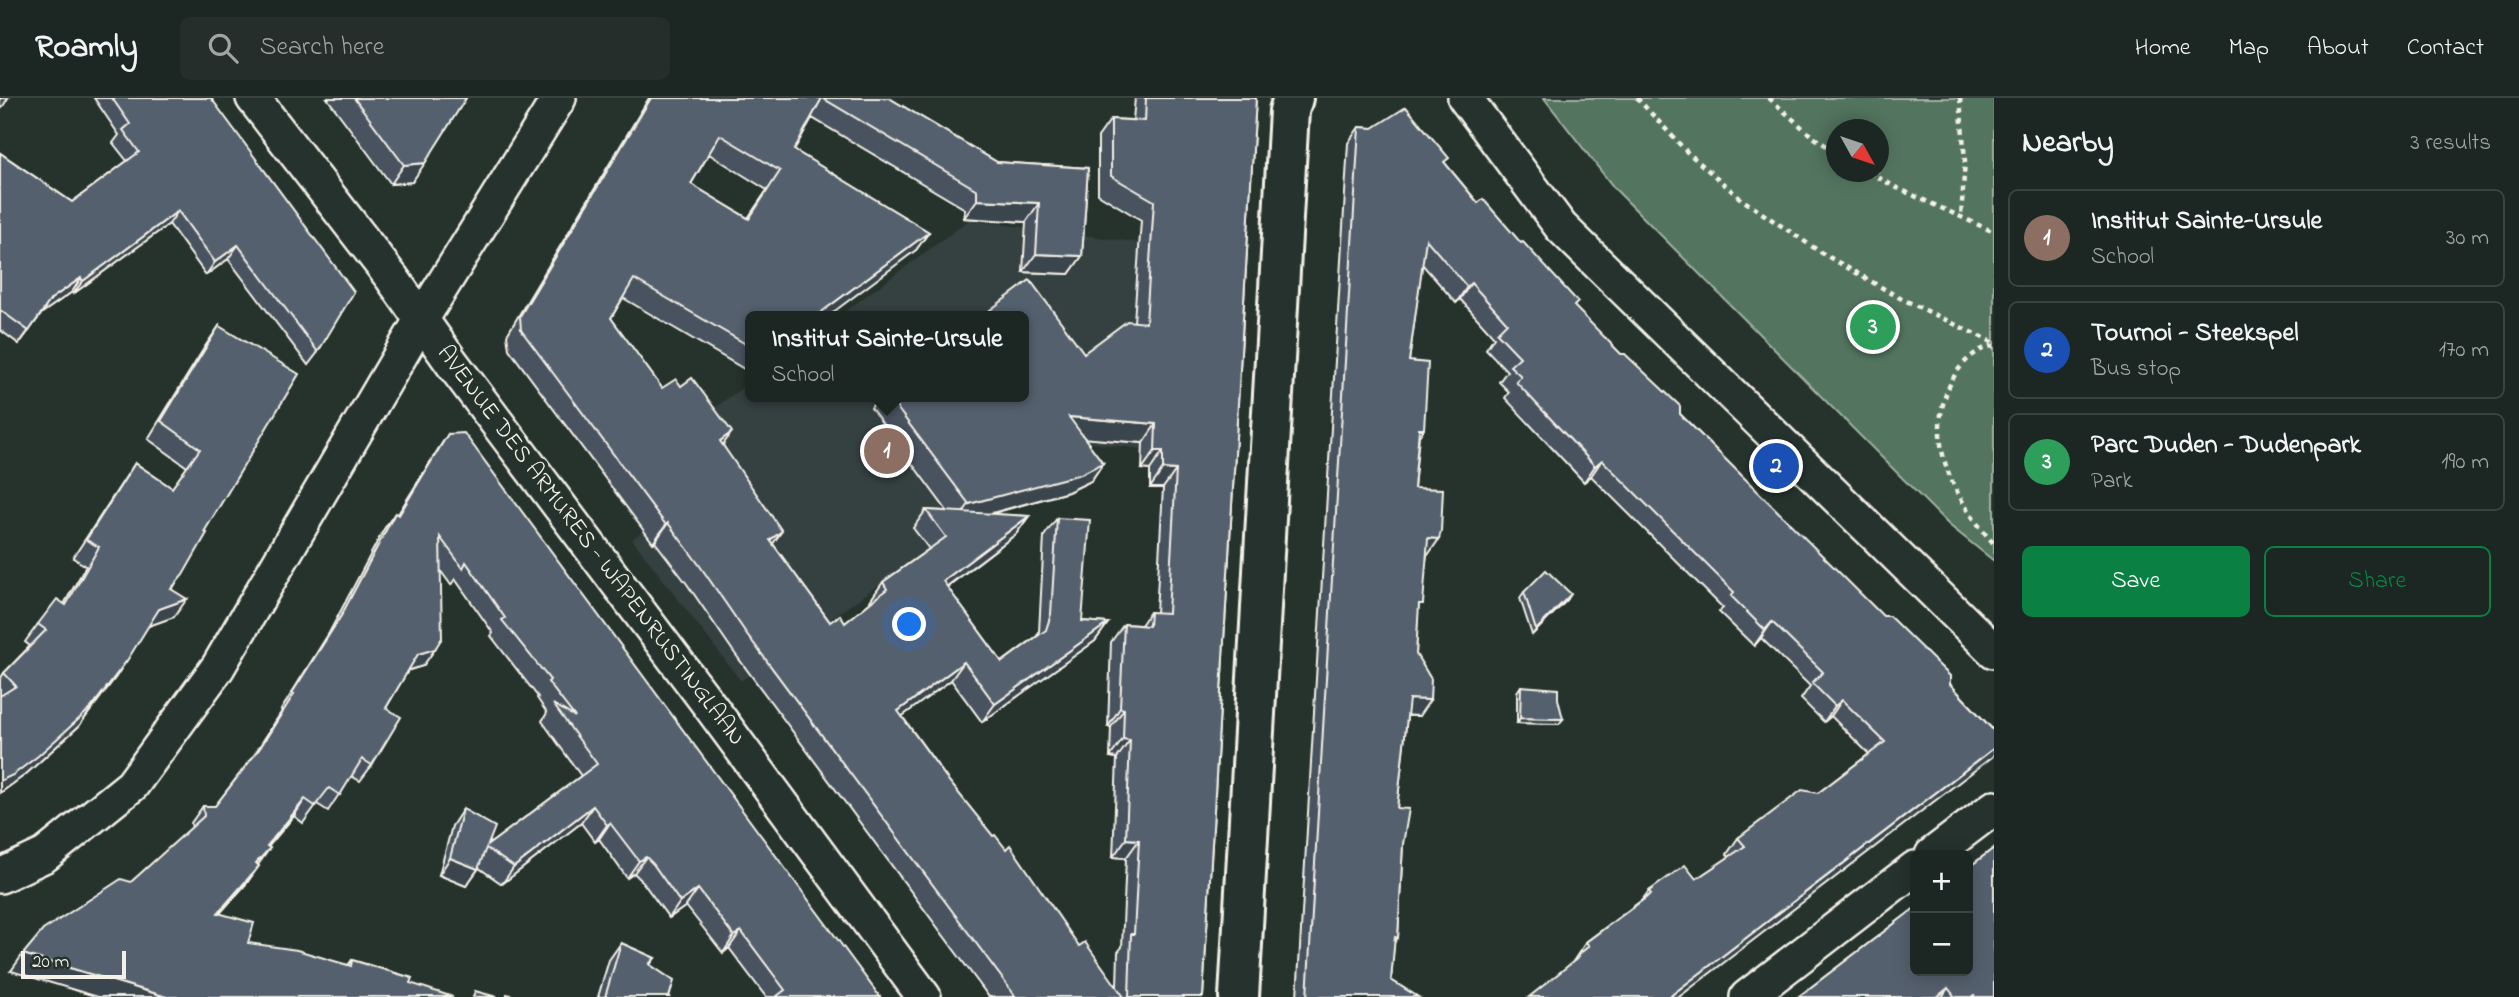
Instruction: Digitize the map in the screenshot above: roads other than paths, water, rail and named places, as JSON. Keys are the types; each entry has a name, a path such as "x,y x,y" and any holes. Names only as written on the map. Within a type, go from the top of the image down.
{"street":[{"name":"AVENUE DES ARMURES - WAPENRUSTINGLAAN","path":"253,98 392,278 924,997"},
{"path":"0,876 45,855 132,785 218,667 421,320 559,98"},
{"path":"1238,997 1276,314 1289,111 1293,98"},
{"path":"1465,98 1560,227 1994,652"},
{"path":"1939,850 1994,808"},
{"path":"1748,997 1910,872"}],"place":[{"name":"Parc Duden - Dudenpark","path":"1873,327"},
{"name":"Institut Sainte-Ursule","path":"887,451"},
{"name":"Tournoi - Steekspel","path":"1776,466"}]}
